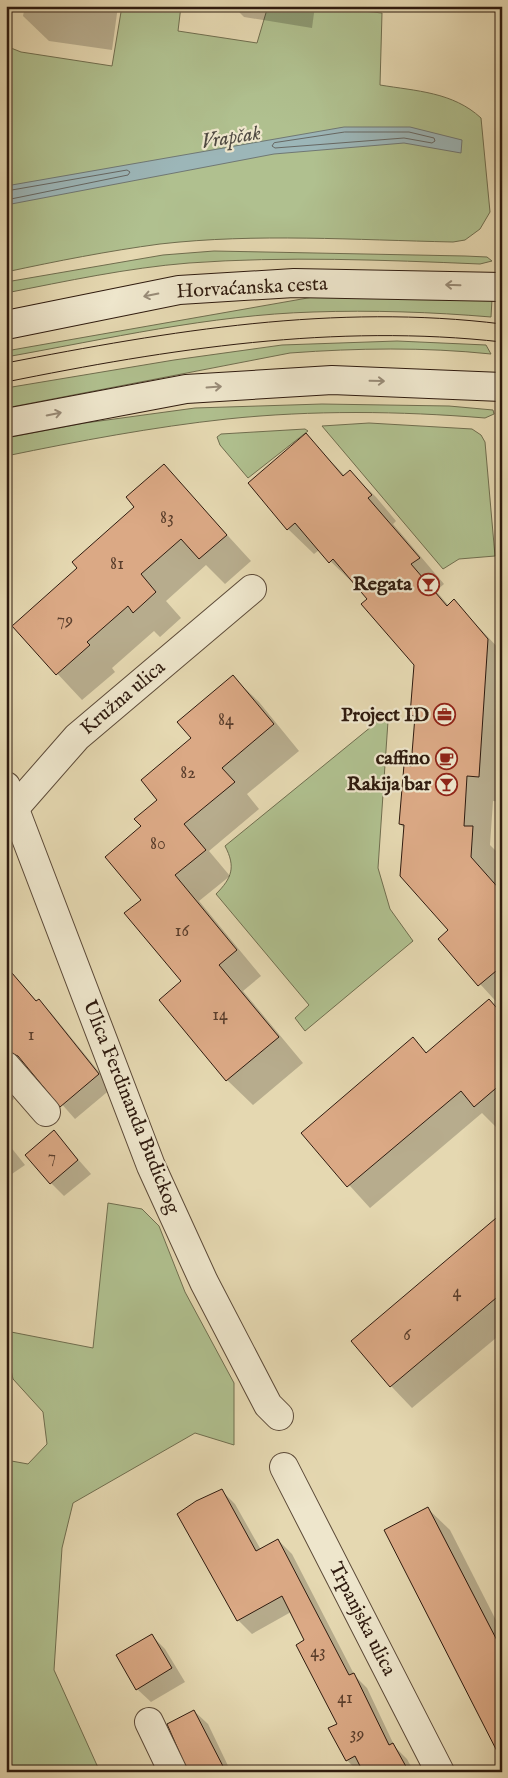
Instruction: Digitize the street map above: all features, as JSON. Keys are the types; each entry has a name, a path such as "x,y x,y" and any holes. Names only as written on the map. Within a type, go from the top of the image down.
{"street":[{"name":"Horvaćanska cesta","path":"6,324 179,290 294,283 502,287"},
{"path":"6,423 186,389 332,380 502,387"},
{"name":"Kružna ulica","path":"9,804 77,737 252,589"},
{"name":"Ulica Ferdinanda Budickog","path":"9,804 151,1166 204,1282 268,1405 279,1416"},
{"path":"6,1066 46,1112"},
{"name":"Trpanjska ulica","path":"284,1466 440,1772"},
{"path":"150,1722 173,1772"}],"green space":[{"path":"122,6 181,6 178,31 257,43 268,6 317,6 382,13 380,85 434,94 470,109 481,118 490,212 480,229 465,240 453,242 269,238 160,244 63,260 6,272 6,46 21,52 112,66"},
{"path":"214,251 465,256 487,257 492,261 480,264 298,259 189,263 120,272 6,293 6,282 163,255"},
{"path":"319,296 492,299 491,317 380,311 274,314 159,329 6,357 6,351"},
{"path":"397,341 486,345 491,354 391,349 290,353 6,408 6,388 174,360 282,345"},
{"path":"322,404 449,406 493,410 494,414 485,418 356,412 259,416 144,430 6,456 6,438 85,423 195,408"},
{"path":"369,423 472,429 481,435 485,442 495,556 459,559 443,569 322,426"},
{"path":"305,429 308,431 248,478 220,445 217,437 221,434"},
{"path":"388,721 378,868 390,909 413,941 305,1031 295,1018 309,1005 216,894 226,883 231,872 230,860 225,846 377,722"},
{"path":"108,1203 142,1209 159,1226 185,1292 234,1383 234,1445 195,1433 73,1503 62,1548 54,1670 100,1772 6,1772 6,1460 28,1464 47,1444 43,1412 13,1379 6,1347 6,1331 93,1348"}],"water":[{"path":"344,127 410,127 462,140 461,153 404,143 274,154 6,205 6,186"}],"building":[{"path":"306,433 343,476 350,470 372,495 368,498 420,558 411,564 447,606 454,599 488,639 479,777 467,776 464,826 473,826 471,857 502,892 502,966 478,986 438,939 448,930 400,876 404,825 399,824 404,765 411,766 415,716 410,715 414,665 361,604 367,599 333,559 329,563 295,523 287,530 248,483"},
{"path":"164,464 227,535 199,559 181,539 141,574 156,592 133,613 128,606 87,642 90,645 56,675 12,626 77,568 72,562 134,507 126,497"},
{"path":"233,675 274,724 222,768 235,782 184,824 206,850 175,875 237,950 219,965 279,1037 226,1081 159,1000 181,981 124,913 141,900 105,857 141,826 134,819 157,800 141,780 191,738 177,722"},
{"path":"6,966 36,1001 39,999 99,1074 60,1107 18,1056 6,1051"},
{"path":"489,999 502,1014 502,1083 474,1107 461,1091 347,1187 301,1133 413,1037 426,1053"},
{"path":"54,1130 78,1160 50,1184 25,1155"},
{"path":"502,1213 502,1293 390,1387 351,1341"},
{"path":"222,1489 256,1551 278,1539 349,1675 354,1673 389,1745 393,1743 409,1772 363,1772 355,1756 346,1761 328,1728 337,1724 296,1645 304,1640 282,1596 237,1621 177,1514 196,1501"},
{"path":"428,1507 502,1650 502,1761 384,1530"},
{"path":"152,1634 172,1668 136,1690 116,1655"},
{"path":"194,1710 226,1772 188,1772 167,1724"}],"tram line":[{"path":"6,363 129,340 191,331 315,319 439,318 502,324"},
{"path":"6,382 129,359 252,342 377,336 439,337 502,342"}],"place":[{"name":"Regata","path":"428,584"},
{"name":"Project ID","path":"445,715"},
{"name":"caffino","path":"446,758"},
{"name":"Rakija bar","path":"447,784"}],"water label":[{"name":"Vrapčak","path":"231,138"}]}
